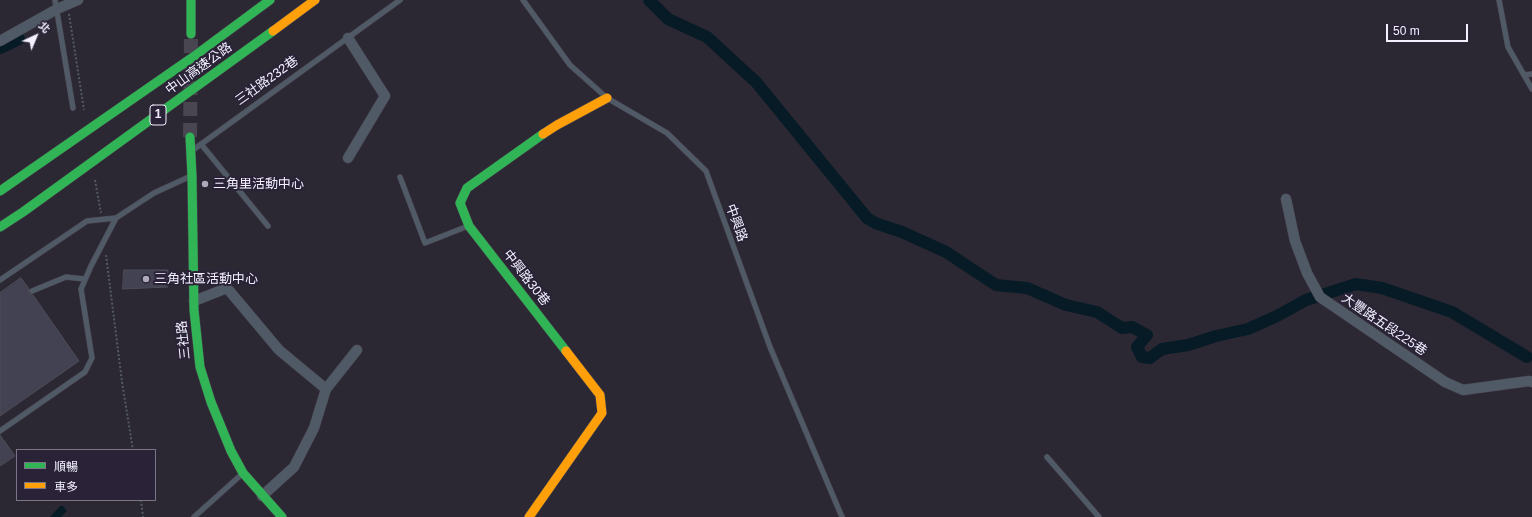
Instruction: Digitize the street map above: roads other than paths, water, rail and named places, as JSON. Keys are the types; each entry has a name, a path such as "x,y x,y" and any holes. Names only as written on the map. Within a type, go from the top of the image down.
{"main road":[{"path":"191,0 191,34"},
{"name":"中山高速公路","path":"0,191 193,57 270,0"},
{"name":"中山高速公路","path":"0,227 237,58 315,0"},
{"name":"中興路30巷","path":"529,517 602,413 600,395 469,226 460,203 467,188 491,170 557,125 607,98"},
{"name":"三社路","path":"190,137 194,301 200,368 231,451 243,473 282,517"}],"street":[{"path":"0,41 56,4 67,5 78,0"},
{"path":"348,38 385,96 348,158"},
{"name":"大豐路五段225巷","path":"1286,199 1295,241 1307,274 1320,296 1445,382 1463,390 1507,383 1532,382"},
{"path":"194,301 227,288 278,350 326,389"},
{"path":"262,496 294,467 314,428 326,389 356,350"}],"lane":[{"name":"三社路232巷","path":"190,152 400,0"},
{"name":"中興路","path":"523,0 570,65 607,98 667,133 706,171 770,347 842,517"},
{"path":"1499,0 1508,47 1532,89"},
{"path":"56,4 72,108"},
{"path":"1524,75 1532,74"},
{"path":"201,144 268,226"},
{"path":"0,280 87,221 116,218 154,193 192,176"},
{"path":"400,177 425,243 469,226"},
{"path":"0,431 85,372 92,358 81,289 91,266 116,218"},
{"path":"32,291 66,277 85,279"},
{"path":"1047,456 1099,517"},
{"path":"194,517 243,473"}],"water":[{"path":"60,506 63,506 67,511 61,517 50,517"}],"waterway":[{"path":"649,0 668,19 707,37 756,82 867,218 875,223 902,232 946,252 996,285 1027,288 1066,305 1097,312 1122,328 1132,327 1147,335 1137,347 1142,357 1150,358 1162,349 1188,345 1216,336 1248,329 1277,316 1306,300 1356,284 1382,288 1452,312 1527,357"},
{"path":"0,48 19,39"}],"tunnel":[{"path":"190,137 191,34"}],"place":[{"name":"三角里活動中心","path":"205,184"},
{"name":"三角社區活動中心","path":"146,279"}]}
